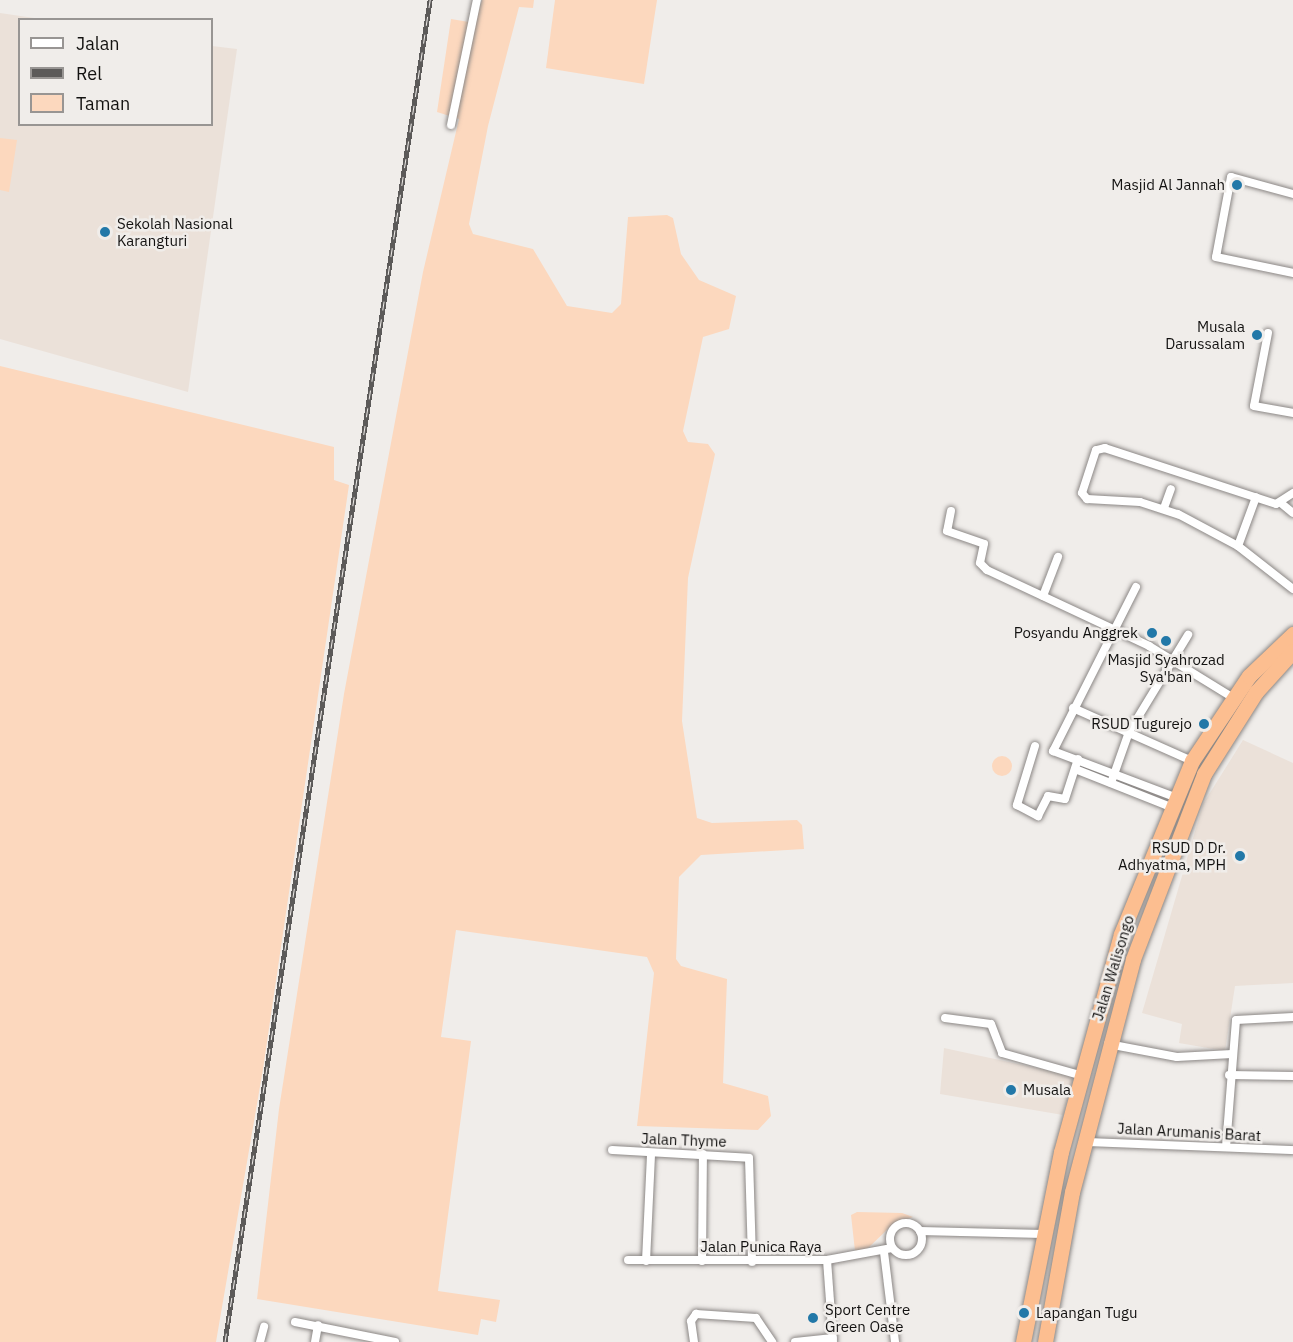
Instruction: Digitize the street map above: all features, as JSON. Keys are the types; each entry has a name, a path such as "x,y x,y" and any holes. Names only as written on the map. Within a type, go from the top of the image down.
{"highway":[{"name":"Jalan Walisongo","path":"1024,1335 1043,1234 1080,1075 1121,934 1191,761 1232,697 1293,634"},
{"name":"Jalan Walisongo","path":"1046,1336 1084,1142 1108,1044 1189,806 1256,692 1291,656"},
{"path":"1024,1335 1046,1336"}],"street":[{"path":"451,125 477,0"},
{"path":"1293,194 1231,177 1216,258 1293,273"},
{"path":"1268,333 1257,408 1293,413"},
{"path":"1293,513 1282,504 1256,498 1105,448 1096,450 1084,499 1164,508 1238,546 1293,589"},
{"path":"1164,508 1171,489"},
{"path":"1282,504 1293,493"},
{"path":"1238,546 1256,498"},
{"path":"951,511 947,531 984,544 980,565 1116,629 1232,697"},
{"path":"1042,596 1058,557"},
{"path":"1136,587 1053,751 1114,772 1173,802"},
{"path":"1111,783 1129,732 1188,635"},
{"path":"1073,708 1191,761"},
{"path":"1035,746 1019,809 1039,816 1048,796 1064,800 1078,759"},
{"path":"1075,769 1173,802"},
{"path":"1226,1147 1229,1075 1239,1019 1293,1017"},
{"path":"945,1018 991,1024 1002,1053 1080,1075"},
{"path":"1108,1044 1176,1057 1232,1054"},
{"path":"1229,1075 1293,1077"},
{"name":"Jalan Arumanis Barat","path":"1084,1142 1293,1150"},
{"name":"Jalan Thyme","path":"612,1150 740,1156 750,1164 752,1262"},
{"path":"646,1261 651,1153"},
{"path":"702,1261 704,1154"},
{"path":"896,1342 888,1250 890,1235 898,1225 910,1223 920,1231 1043,1234"},
{"path":"888,1250 902,1255 914,1254 922,1244 920,1231"},
{"name":"Jalan Punica Raya","path":"628,1260 752,1262 827,1260 888,1250"},
{"path":"795,1342 833,1340 827,1260"},
{"path":"694,1342 696,1314 756,1318 772,1342"},
{"path":"295,1322 318,1325 362,1339 395,1342"},
{"path":"315,1342 318,1325"},
{"path":"260,1342 264,1327"}],"shaded area":[{"name":"Sekolah Nasional Karangturi","path":"0,13 34,18 18,18 18,126 213,126 213,46 237,49 188,392 0,339"},
{"name":"RSUD D Dr. Adhyatma, MPH","path":"1243,740 1293,763 1293,983 1235,986 1225,1051 1179,1043 1182,1024 1142,1013 1203,804"},
{"path":"944,1048 1074,1076 1063,1115 940,1094"}],"green space":[{"path":"482,0 534,0 533,8 519,7 488,126 469,224 473,234 533,249 567,306 612,313 621,304 628,217 667,215 673,218 681,254 699,280 736,296 729,329 703,337 683,431 688,442 708,444 715,454 688,578 682,721 697,818 712,823 797,820 802,825 804,849 701,855 679,877 676,959 681,966 727,979 723,1083 768,1096 771,1116 758,1130 637,1126 654,973 647,957 456,930 441,1037 471,1041 438,1291 500,1300 496,1322 481,1319 478,1335 257,1299 279,1109 344,694 423,272 459,119 437,112 451,19 475,23"},
{"path":"555,0 657,0 644,84 546,68"},
{"path":"0,138 17,140 9,192 0,190"},
{"path":"0,366 334,447 334,480 349,485 263,1069 216,1342 0,1342"},
{"path":"1002,756 1009,759 1012,766 1009,773 1002,776 995,773 992,766 995,759"},
{"path":"857,1212 902,1213 913,1217 893,1224 864,1252 855,1251 851,1215"}],"railway":[{"path":"225,1342 430,0"}],"place":[{"name":"Masjid Al Jannah","path":"1237,185"},
{"name":"Sekolah Nasional Karangturi","path":"105,232"},
{"name":"Musala Darussalam","path":"1257,335"},
{"name":"Posyandu Anggrek","path":"1152,633"},
{"name":"Masjid Syahrozad Sya'ban","path":"1166,641"},
{"name":"RSUD Tugurejo","path":"1204,724"},
{"name":"RSUD D Dr. Adhyatma, MPH","path":"1240,856"},
{"name":"Musala","path":"1011,1090"},
{"name":"Lapangan Tugu","path":"1024,1313"},
{"name":"Sport Centre Green Oase","path":"813,1318"}]}
